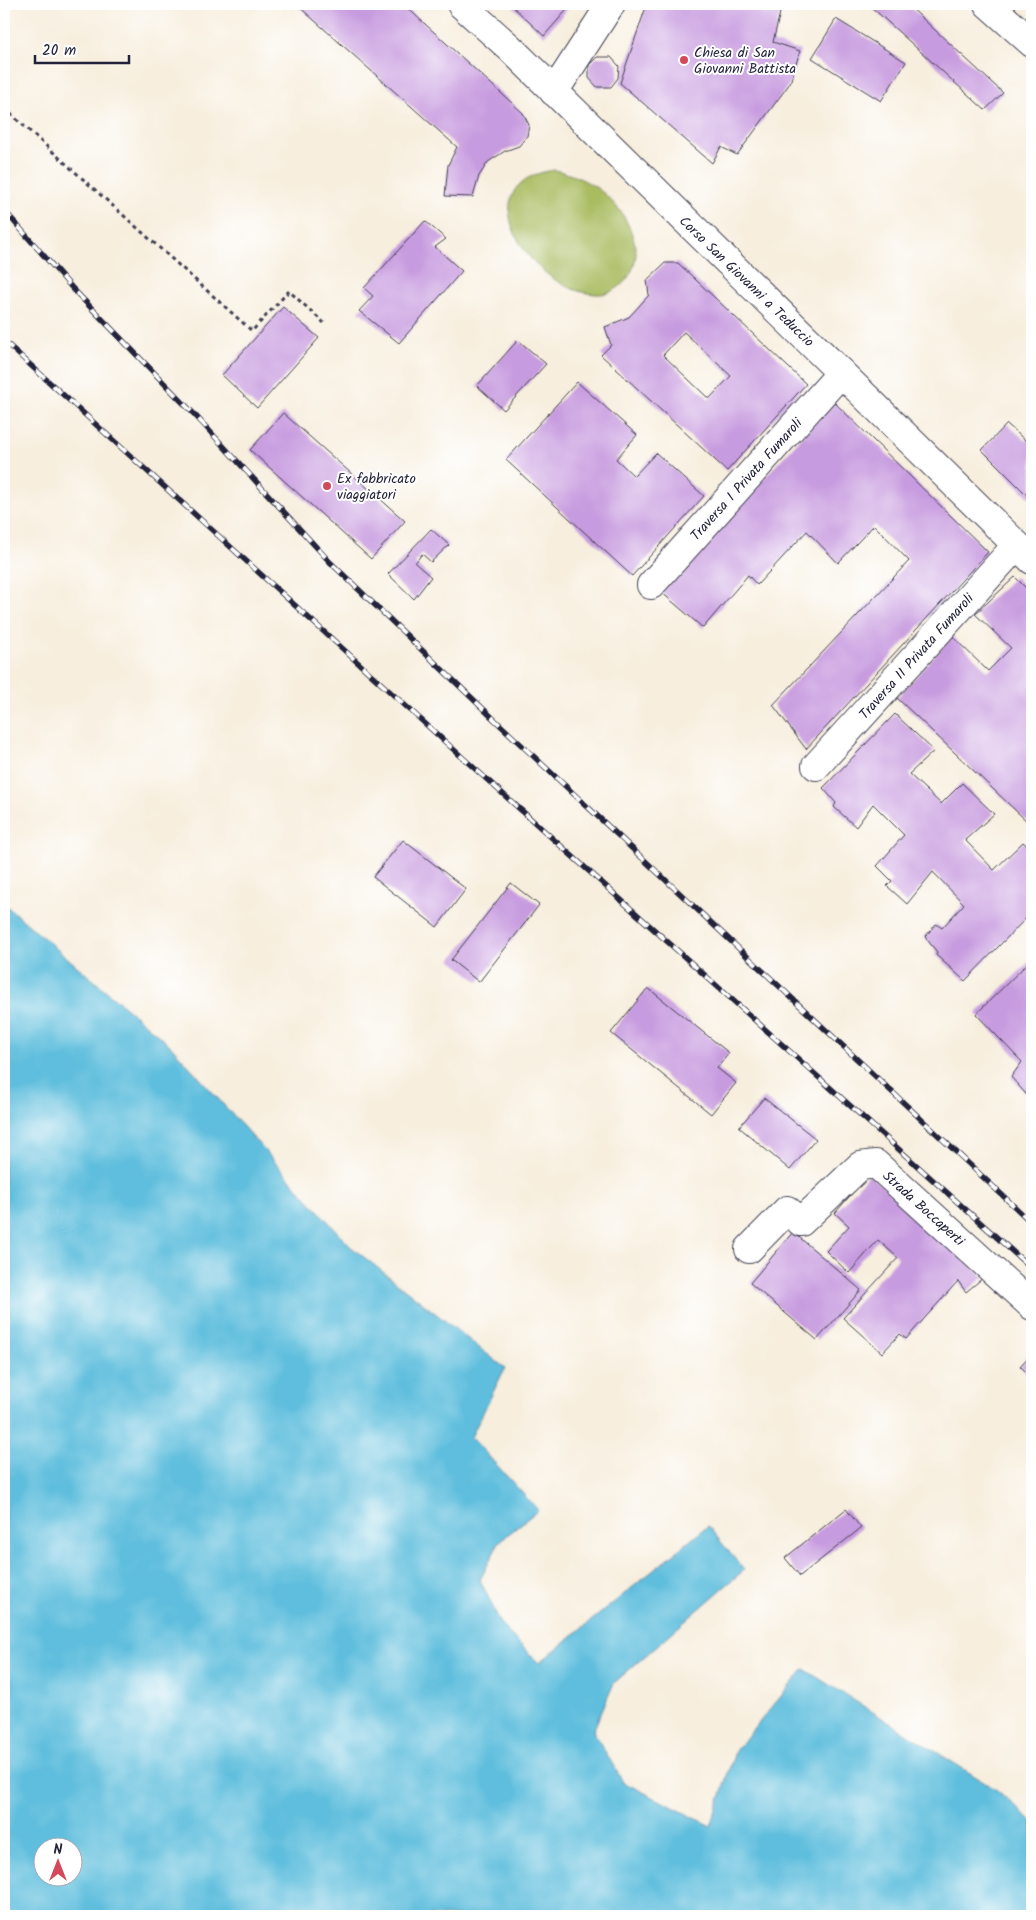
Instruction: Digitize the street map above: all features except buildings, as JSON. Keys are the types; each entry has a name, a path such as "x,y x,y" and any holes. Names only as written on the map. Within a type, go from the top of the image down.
{"street":[{"name":"Corso San Giovanni a Teduccio","path":"462,4 1025,553"},
{"path":"554,92 612,4"},
{"path":"988,4 1032,43"},
{"name":"Traversa I Privata Fumaroli","path":"651,585 841,373"},
{"name":"Traversa II Privata Fumaroli","path":"816,766 1025,553"},
{"name":"Strada Boccaperti","path":"749,1249 787,1210 800,1222 860,1166 876,1164 1032,1306"}],"path":[{"path":"4,108 252,331 289,292 324,323"}],"green space":[{"path":"555,170 572,175 596,187 620,211 630,228 636,248 635,262 628,277 611,292 595,294 570,288 548,274 529,256 515,235 510,213 513,193 528,178"}],"water":[{"path":"4,904 171,1046 350,1246 505,1368 471,1437 538,1510 499,1542 480,1580 502,1626 539,1663 708,1526 744,1570 614,1683 593,1731 623,1782 711,1826 735,1751 804,1669 997,1790 1032,1821 1032,1916 4,1916"}],"railway":[{"path":"4,210 73,289 193,413 330,562 497,722 1032,1223"},
{"path":"4,341 463,758 1032,1269"}],"place":[{"name":"Chiesa di San Giovanni Battista","path":"684,60"},
{"name":"Ex fabbricato viaggiatori","path":"327,486"}]}
